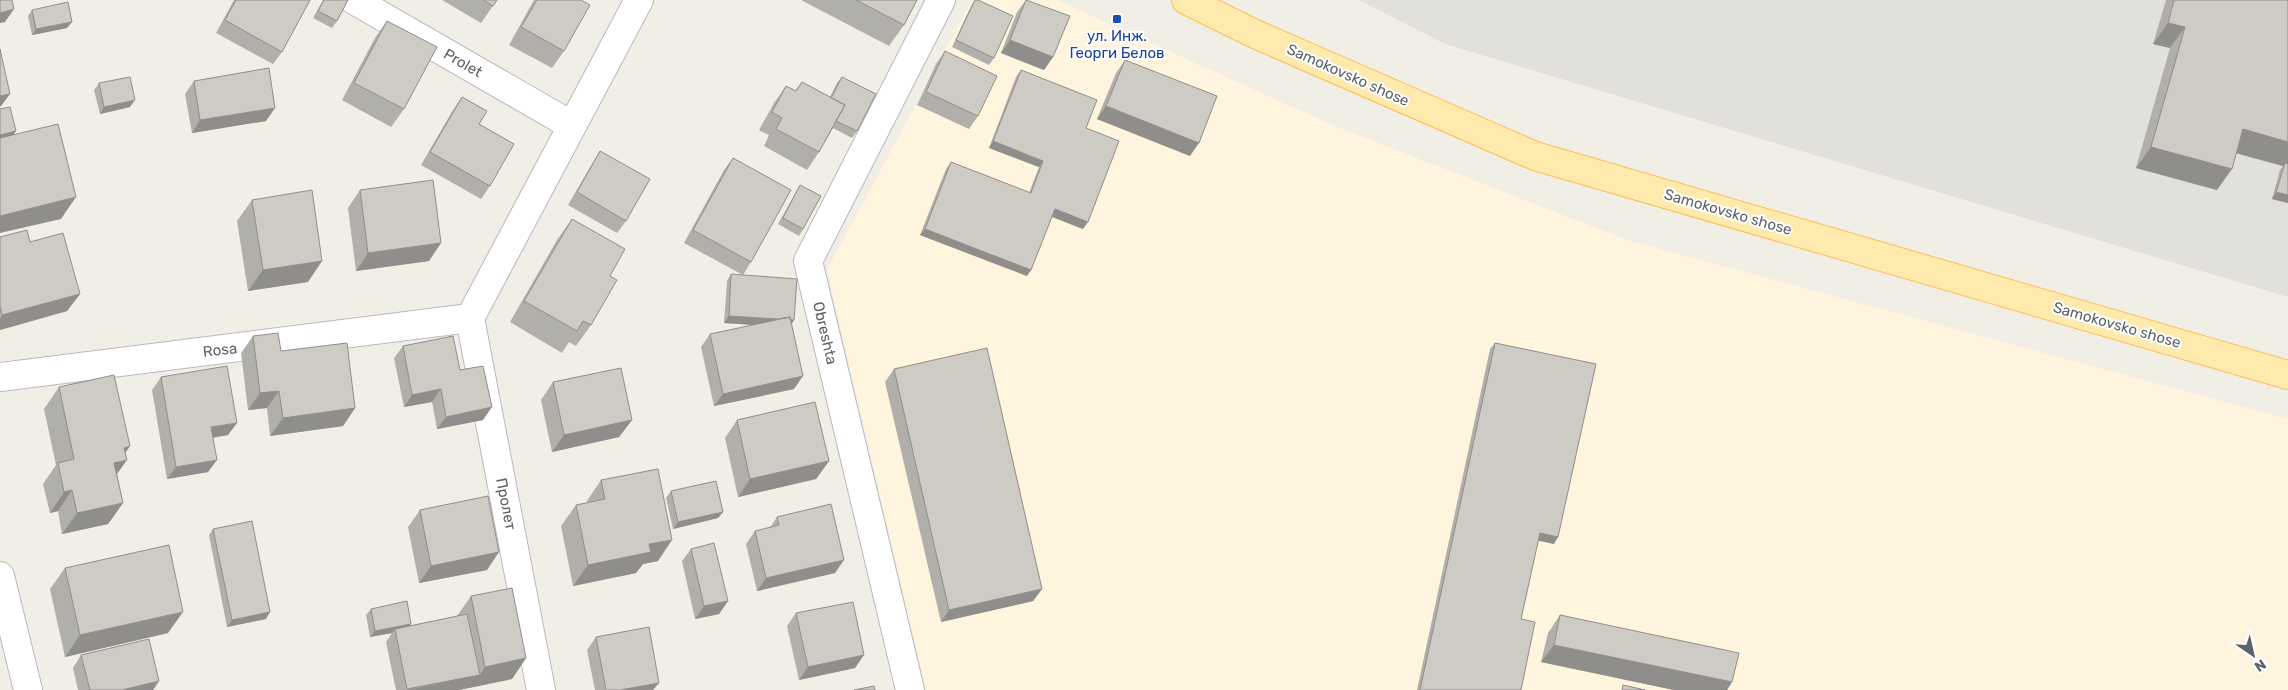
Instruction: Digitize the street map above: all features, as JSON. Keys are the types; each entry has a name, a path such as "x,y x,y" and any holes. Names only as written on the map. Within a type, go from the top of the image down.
{"main road":[{"name":"Samokovsko shose","path":"1186,0 1255,34 1535,156 2288,375"}],"street":[{"name":"Prolet","path":"354,0 571,126"},
{"path":"470,318 639,0"},
{"name":"Obreshta","path":"910,690 808,261 941,0"},
{"name":"Rosa","path":"0,378 470,318"},
{"name":"Пролет","path":"470,318 541,690"},
{"path":"0,576 28,690"}],"shaded area":[{"path":"972,0 1057,0 1330,124 1627,240 2288,419 2288,690 926,690 827,270"},
{"path":"1359,0 2288,0 2288,297 1445,44"}],"building":[{"path":"0,0 12,0 14,9 0,13"},
{"path":"236,0 310,0 282,52 225,20"},
{"path":"324,0 348,0 337,21 318,11"},
{"path":"483,0 497,0 493,6"},
{"path":"537,0 581,0 590,5 564,51 521,27"},
{"path":"856,0 917,0 904,25"},
{"path":"975,0 1013,16 994,58 956,40"},
{"path":"1026,0 1070,16 1053,57 1010,40"},
{"path":"2174,0 2288,0 2288,142 2243,129 2232,169 2151,147 2185,27 2168,23"},
{"path":"68,2 72,22 36,29 32,10"},
{"path":"387,21 437,47 404,109 354,83"},
{"path":"0,49 10,94 0,96"},
{"path":"945,51 997,76 978,116 926,92"},
{"path":"1125,60 1217,96 1199,143 1106,106"},
{"path":"269,68 275,108 200,120 194,81"},
{"path":"1021,70 1097,100 1086,128 1119,141 1088,222 1055,209 1031,270 925,229 951,162 1031,193 1043,161 993,141"},
{"path":"130,77 135,100 104,107 99,83"},
{"path":"842,77 876,94 857,131 836,121 845,105 831,98"},
{"path":"802,82 845,105 819,152 776,129 782,118 772,112 786,86 796,91"},
{"path":"462,97 487,111 479,124 514,144 490,186 430,152"},
{"path":"10,107 16,131 0,135 0,109"},
{"path":"58,124 76,197 0,216 0,138"},
{"path":"600,151 650,179 626,221 577,192"},
{"path":"733,158 791,190 751,262 693,230"},
{"path":"2285,163 2288,164 2288,195 2276,192"},
{"path":"433,180 441,243 368,253 360,190"},
{"path":"800,185 821,196 803,229 783,218"},
{"path":"312,190 322,261 263,270 252,200"},
{"path":"572,219 625,249 610,276 617,280 591,325 583,321 577,331 524,301"},
{"path":"27,230 30,242 63,233 80,294 2,315 0,306 0,237"},
{"path":"731,274 797,279 794,320 790,320 790,317 778,319 729,316"},
{"path":"790,317 803,376 723,394 710,334"},
{"path":"278,333 281,351 347,343 355,408 283,418 279,391 260,393 253,336"},
{"path":"453,336 460,370 483,366 492,407 446,417 441,389 412,395 403,346"},
{"path":"1495,343 1596,364 1558,537 1540,533 1521,619 1535,622 1521,690 1420,690"},
{"path":"987,348 1042,589 949,610 894,369"},
{"path":"227,366 237,423 211,427 217,460 176,467 161,377"},
{"path":"621,368 632,420 564,435 553,382"},
{"path":"114,375 130,446 124,448 127,460 114,463 123,503 77,513 72,490 64,492 58,463 74,459 59,387"},
{"path":"815,402 829,461 750,479 737,420"},
{"path":"658,469 672,540 649,544 651,552 588,565 576,505 605,499 601,480"},
{"path":"716,481 723,512 678,522 671,491"},
{"path":"488,496 499,552 431,566 420,510"},
{"path":"831,504 844,560 766,578 755,531 779,525 777,517"},
{"path":"252,521 270,612 232,620 213,529"},
{"path":"714,543 728,601 704,606 691,549"},
{"path":"169,545 183,612 80,635 65,568"},
{"path":"512,588 526,658 485,667 471,596"},
{"path":"407,601 411,624 375,631 371,609"},
{"path":"853,602 864,655 808,667 796,613"},
{"path":"467,614 480,675 407,689 395,629"},
{"path":"1560,615 1739,653 1732,682 1554,645"},
{"path":"649,627 659,683 620,690 606,690 596,637"},
{"path":"149,639 159,681 122,690 90,690 81,655"},
{"path":"1623,685 1645,690 1622,690"},
{"path":"874,686 875,690 854,690"}],"place":[{"name":"ул. Инж. Георги Белов","path":"1117,19"}]}
